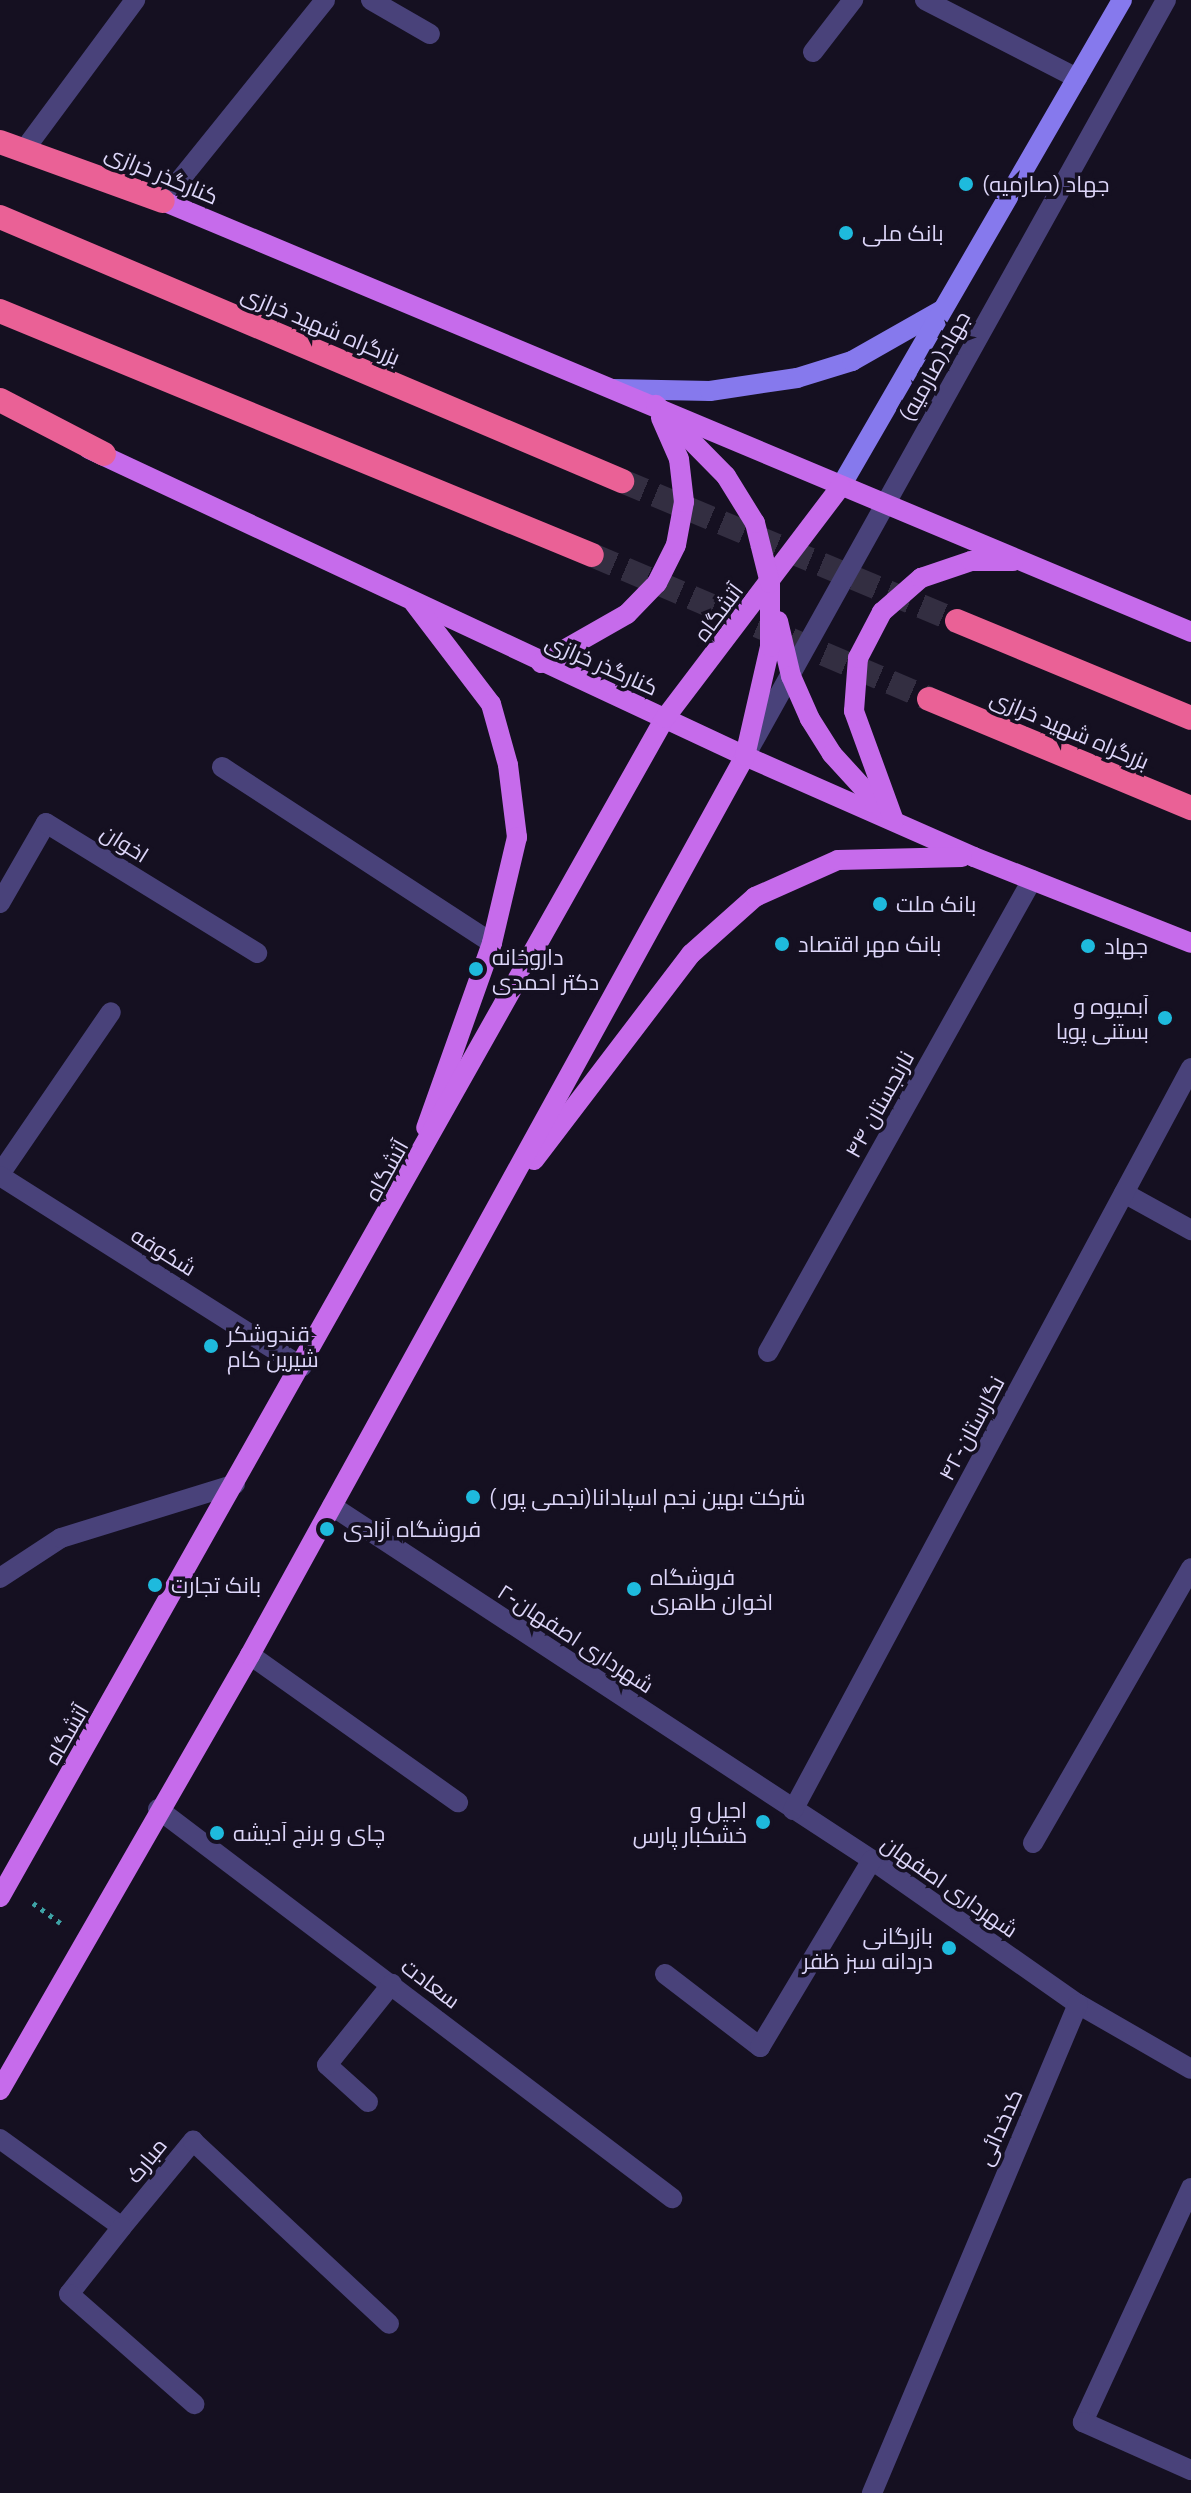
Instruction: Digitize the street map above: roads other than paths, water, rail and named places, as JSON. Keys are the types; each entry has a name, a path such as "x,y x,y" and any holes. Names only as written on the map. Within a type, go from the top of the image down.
{"highway":[{"path":"0,142 163,201"},
{"name":"بزرگراه شهید خرازی","path":"0,217 622,481"},
{"path":"0,311 592,555"},
{"path":"0,400 104,454"},
{"path":"957,621 1191,718"},
{"name":"بزرگراه شهید خرازی","path":"929,699 1191,808"}],"main road":[{"name":"جهاد(صارمیه)","path":"841,486 1122,0"},
{"name":"کنارگذر خرازی","path":"0,129 163,201 656,405 1191,632"},
{"path":"613,389 710,391 797,378 852,361 940,311"},
{"path":"656,405 733,488 755,523 791,676 832,754 894,821"},
{"path":"541,663 627,614 657,583 676,545 684,502 679,459 656,405"},
{"name":"کنارگذر خرازی","path":"0,414 104,454 541,663 745,756 974,857 1191,943"},
{"name":"آتشگاه","path":"3,1891 405,1186 665,718 841,486"},
{"path":"894,821 854,711 858,658 882,612 921,578 971,561 1025,561"},
{"path":"0,2090 158,1809 250,1655 745,756 770,647 770,583"},
{"path":"405,1186 492,943 517,837 508,765 491,704 412,600"},
{"path":"493,1214 691,954 755,897 838,860 974,857"}],"street":[{"path":"30,142 135,0"},
{"path":"371,0 430,34"},
{"path":"813,52 853,0"},
{"path":"925,0 1077,78"},
{"name":"جهاد(صارمیه)","path":"745,756 1166,0"},
{"path":"163,201 315,3"},
{"path":"222,767 492,943"},
{"name":"اخوان","path":"0,903 46,823 257,953"},
{"name":"۴۴ نارنجستان","path":"768,1352 1032,880"},
{"path":"0,1175 111,1012"},
{"name":"۴۲-نگارستان","path":"793,1810 1191,1068"},
{"name":"شکوفه","path":"0,1175 302,1367"},
{"path":"1124,1193 1191,1230"},
{"path":"0,1578 61,1538 235,1484"},
{"name":"۲-شهرداری اصفهان","path":"332,1506 793,1810"},
{"path":"1033,1843 1191,1568"},
{"path":"250,1655 458,1802"},
{"name":"سعادت","path":"158,1809 672,2198"},
{"name":"شهرداری اصفهان","path":"793,1810 872,1860 1078,2004 1191,2069"},
{"path":"665,1974 760,2047 872,1860"},
{"path":"368,2102 327,2065 392,1984"},
{"name":"کدخدائی","path":"872,2493 963,2268 1078,2004"},
{"path":"0,2139 122,2227 69,2294 194,2404"},
{"name":"مبارک","path":"122,2227 193,2141 389,2324"},
{"path":"1191,2188 1083,2422 1191,2470"}],"tunnel":[{"path":"622,481 957,621"},
{"path":"592,555 929,699"}],"place":[{"name":"جهاد (صارمیه)","path":"966,184"},
{"name":"بانک ملی","path":"846,233"},
{"name":"بانک ملت","path":"880,904"},
{"name":"بانک مهر اقتصاد","path":"782,944"},
{"name":"جهاد","path":"1088,946"},
{"name":"داروخانه دکتر احمدی","path":"476,969"},
{"name":"آبمیوه و بستنی پویا","path":"1165,1018"},
{"name":"قندوشکر شیرین کام","path":"211,1346"},
{"name":"شرکت بهین نجم اسپادانا(نجمی پور )","path":"473,1497"},
{"name":"فروشگاه آزادی","path":"327,1529"},
{"name":"بانک تجارت","path":"155,1585"},
{"name":"فروشگاه اخوان طاهری","path":"634,1589"},
{"name":"اجیل و خشکبار پارس","path":"763,1822"},
{"name":"چای و برنج آدیشه","path":"217,1833"},
{"name":"بازرگانی دردانه سبز ظفر","path":"949,1948"}]}
